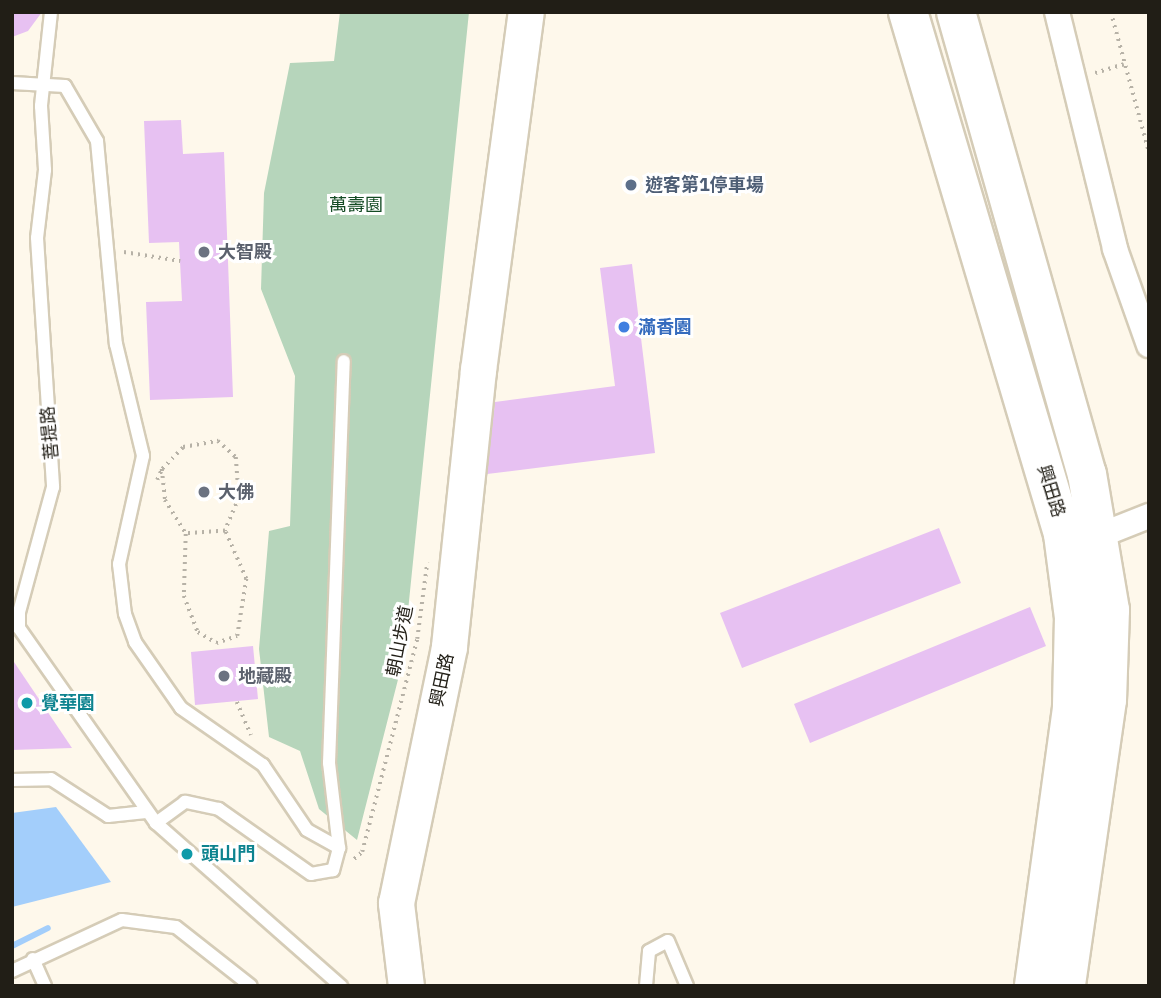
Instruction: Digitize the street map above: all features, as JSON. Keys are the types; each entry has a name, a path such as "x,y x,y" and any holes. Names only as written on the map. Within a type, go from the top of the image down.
{"main road":[{"name":"興田路","path":"908,12 1063,534 1074,617 1059,825 1034,986"},
{"name":"興田路","path":"960,24 1101,535 1110,610 1107,700 1066,986"},
{"path":"919,50 960,24"}],"street":[{"name":"興田路","path":"406,986 396,903 449,646 478,370 526,12"},
{"path":"1057,12 1077,79 1093,169 1149,345"},
{"path":"1101,535 1149,516"}],"lane":[{"name":"菩提路","path":"51,12 43,86 45,170 37,237 53,487 19,612 19,628 156,824 341,986"},
{"path":"12,83 65,86 97,141 111,251 116,344 143,456 119,564 125,614 135,642 181,708 263,765 307,830 339,848"},
{"path":"156,824 185,802 219,810 312,874 333,870 339,848 329,762 344,361"},
{"path":"12,780 51,779 107,816 146,812"},
{"path":"12,971 122,920 176,927 251,986"},
{"path":"646,986 649,951 668,941 687,986"},
{"path":"33,960 46,986"}],"path":[{"path":"1111,12 1149,152"},
{"path":"1077,79 1124,64"},
{"path":"111,251 180,261"},
{"path":"153,487 162,469 183,447 218,441 236,457 239,498 225,531 246,579 237,636 216,643 198,632 184,596 186,534 164,500 162,469"},
{"path":"186,534 225,531"},
{"name":"朝山步道","path":"333,870 362,852 417,639 428,558"}],"green space":[{"name":"萬壽園","path":"340,12 469,12 403,660 357,840 319,809 300,751 269,737 259,649 269,531 290,526 295,376 261,289 264,193 290,63 334,61"}],"water":[{"path":"56,807 111,882 12,907 12,813"}],"building":[{"path":"12,12 42,12 28,31 12,37"},
{"name":"大智殿","path":"181,120 183,154 224,152 233,397 150,400 146,302 182,301 179,242 149,243 144,121"},
{"name":"滿香園","path":"632,264 655,453 487,474 495,402 615,386 600,268"},
{"path":"939,528 961,583 742,668 720,613"},
{"path":"1030,607 1046,646 810,743 794,704"},
{"name":"地藏殿","path":"253,646 258,699 195,705 191,652"},
{"name":"覺華園","path":"12,659 72,748 12,750"}],"waterway":[{"path":"12,946 48,928"}],"place":[{"name":"遊客第1停車場","path":"631,185"},
{"name":"大智殿","path":"204,252"},
{"name":"滿香園","path":"624,327"},
{"name":"大佛","path":"204,492"},
{"name":"地藏殿","path":"224,676"},
{"name":"覺華園","path":"27,703"},
{"name":"頭山門","path":"187,854"}]}
